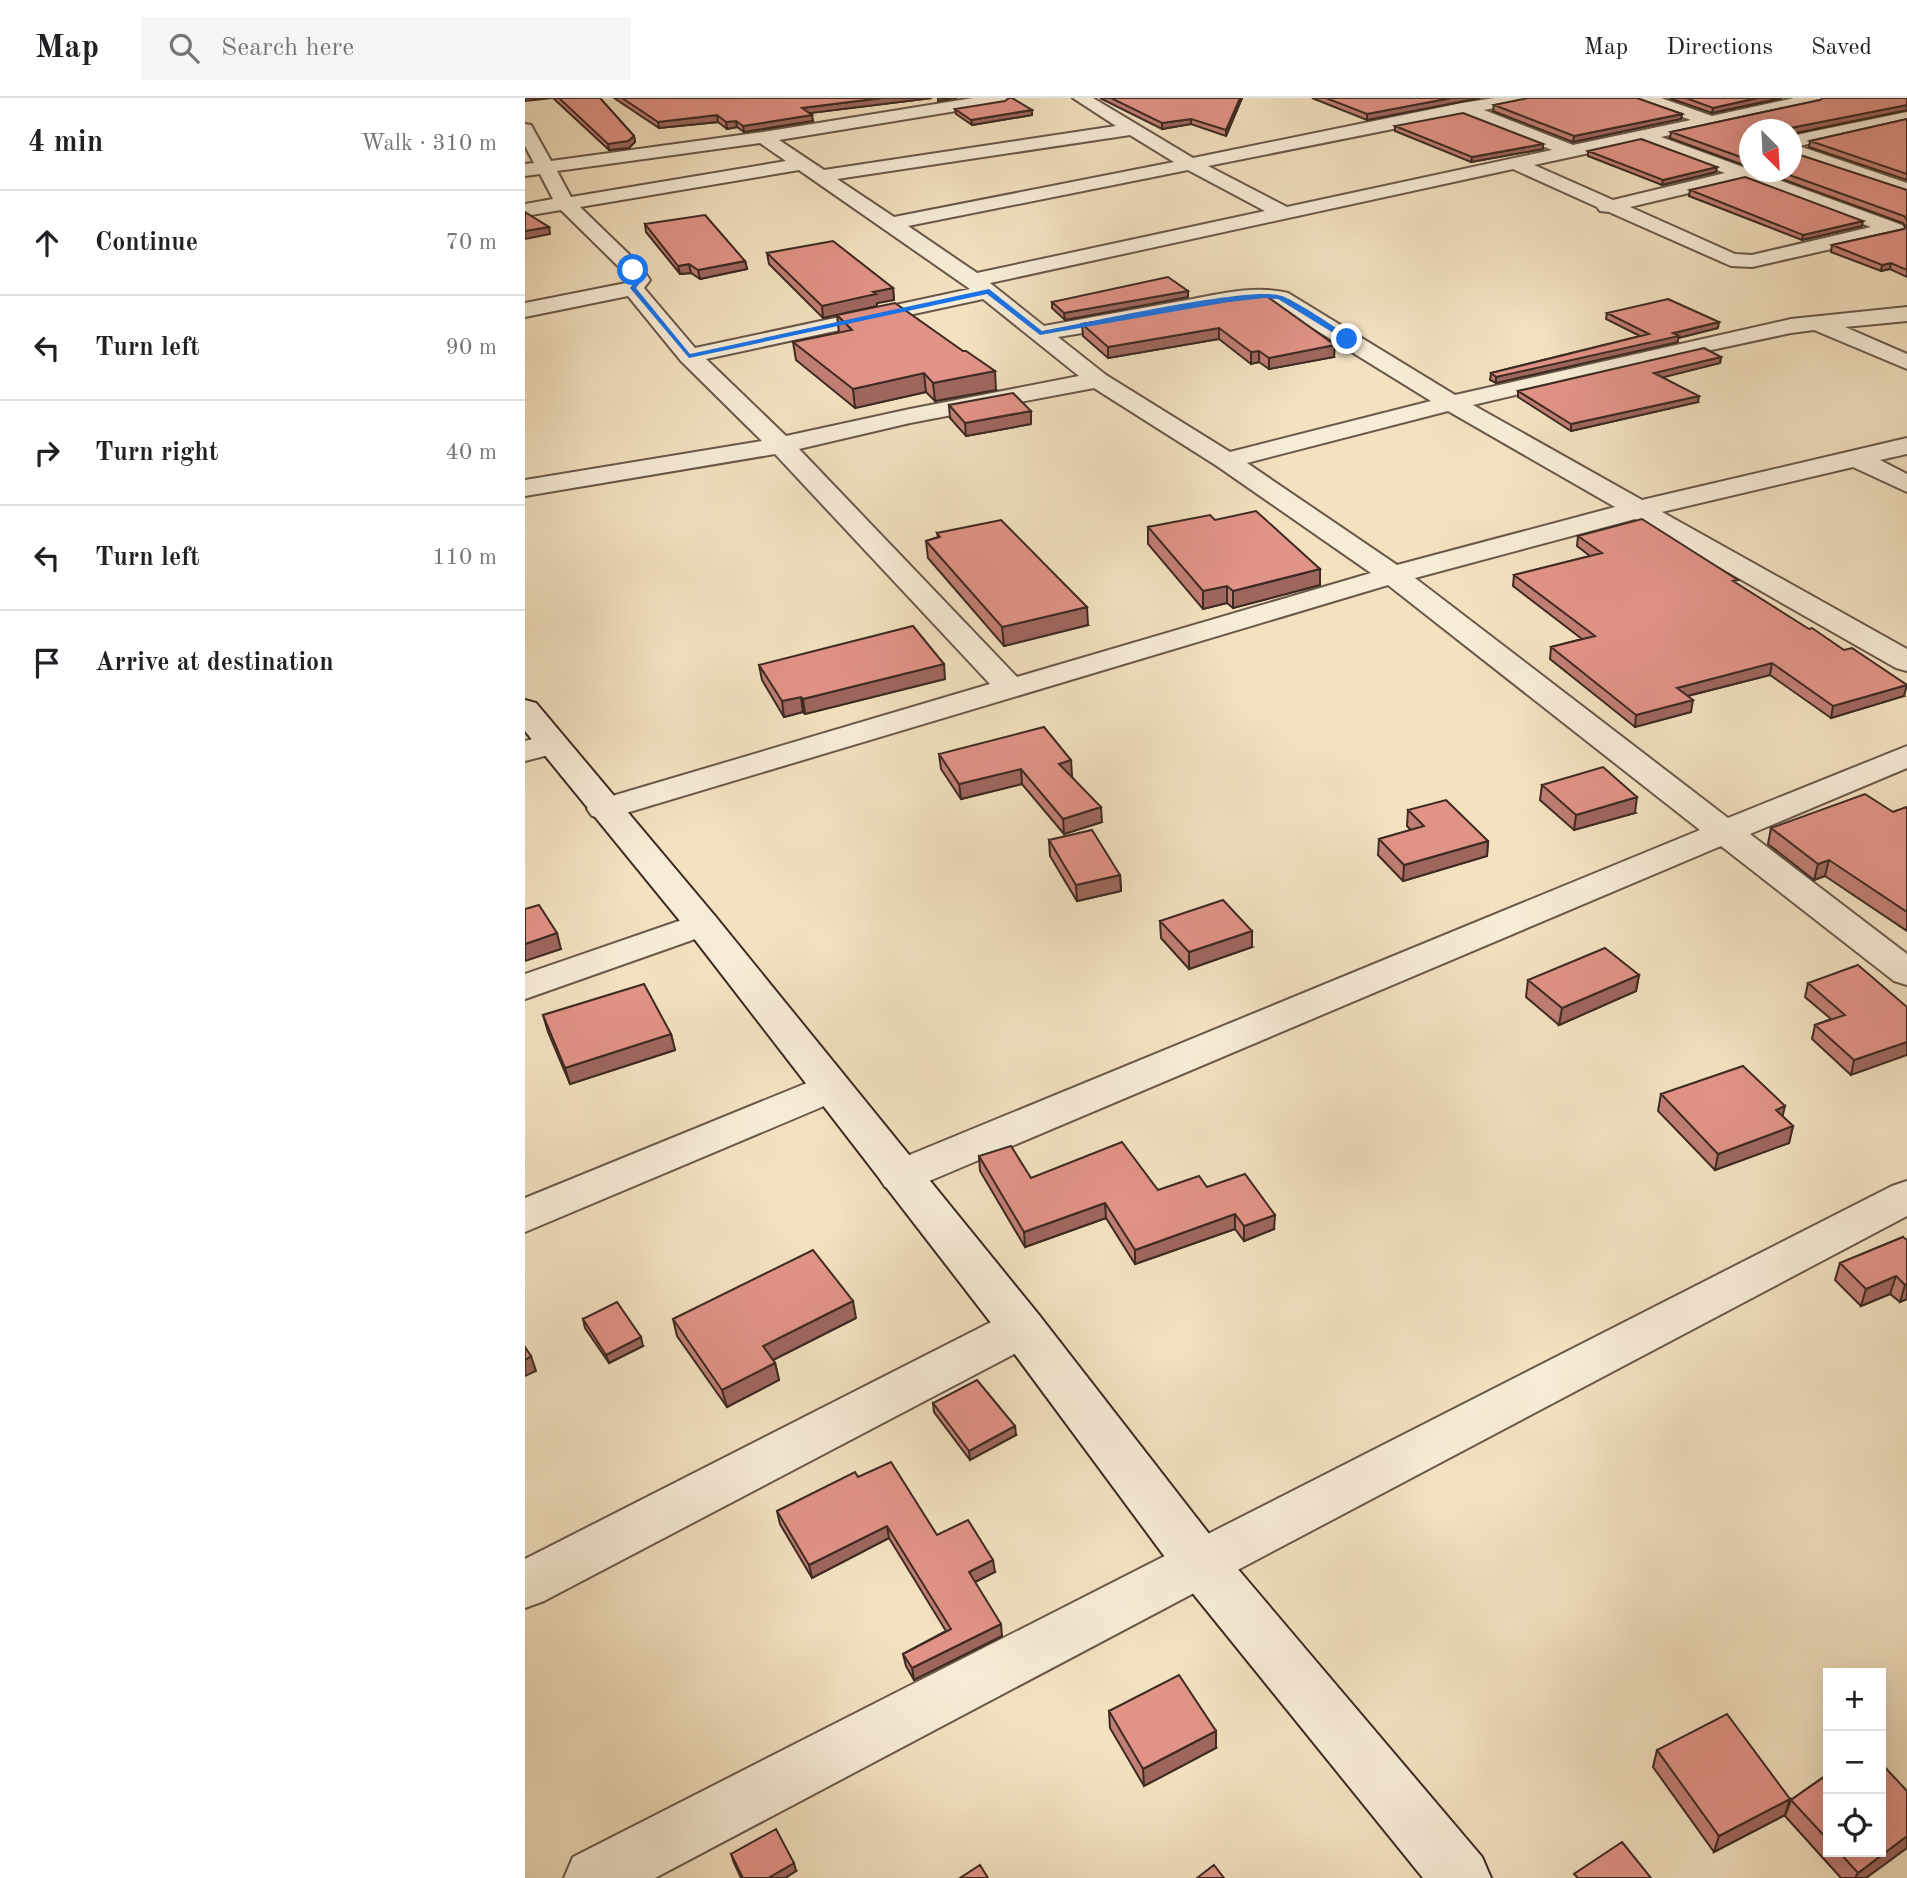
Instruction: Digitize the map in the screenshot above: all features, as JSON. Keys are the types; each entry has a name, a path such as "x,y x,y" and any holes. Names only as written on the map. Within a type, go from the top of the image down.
{"street":[{"path":"535,169 763,137 1005,98"},
{"path":"1081,98 1191,164 1284,213"},
{"path":"1437,98 1573,152"},
{"path":"889,224 1520,98"},
{"path":"1644,98 1739,131"},
{"path":"689,356 1284,213 1818,98"},
{"path":"1802,140 1907,117"},
{"path":"525,129 535,169 565,203 633,270 639,280 633,288 525,310"},
{"path":"525,211 565,203 1135,129"},
{"path":"1638,135 1739,171"},
{"path":"763,137 981,286 1098,380 1226,461 1393,575 1907,973"},
{"path":"1802,153 1907,189"},
{"path":"1514,163 1607,207 1731,260 1742,262 1899,231"},
{"path":"1607,207 1739,176"},
{"path":"1768,182 1899,231"},
{"path":"633,288 689,356 781,445 1010,687"},
{"path":"1040,333 1228,300 1265,296 1280,298 1451,403 1907,662"},
{"path":"1226,461 1451,403 1660,354 1791,326 1907,314"},
{"path":"1817,323 1907,362"},
{"path":"525,488 781,445 911,416 1098,380"},
{"path":"604,809 1393,575 1636,510 1907,446"},
{"path":"1854,457 1907,484"},
{"path":"534,735 604,809 702,924 829,1088 1022,1328 1201,1564 1461,1878"},
{"path":"900,1176 1907,756"},
{"path":"525,987 702,924"},
{"path":"525,1216 829,1088"},
{"path":"594,1878 1907,1197"},
{"path":"525,1585 1022,1328"}],"building":[{"path":"559,98 600,98 634,136 628,141 608,144"},
{"path":"622,98 882,98 802,108 812,115 743,126 736,121 726,122 717,115 658,122"},
{"path":"1009,98 1032,110 971,120 955,109 1005,101"},
{"path":"1111,98 1240,98 1226,130 1191,119 1162,123"},
{"path":"1326,98 1451,98 1367,114"},
{"path":"1528,98 1637,98 1682,114 1574,136 1494,105"},
{"path":"1686,98 1757,98 1713,108"},
{"path":"1907,98 1907,105 1802,126 1802,119 1739,119 1739,156 1671,132 1820,100"},
{"path":"1463,113 1543,144 1472,157 1395,126"},
{"path":"1907,119 1907,174 1810,141"},
{"path":"1641,139 1717,167 1663,180 1588,151"},
{"path":"1802,156 1907,190 1907,220 1904,216 1802,180"},
{"path":"1739,178 1739,182 1758,182 1863,221 1803,235 1690,190"},
{"path":"525,212 549,227 525,231"},
{"path":"705,215 745,261 698,270 689,264 678,266 645,224"},
{"path":"1907,225 1907,270 1891,263 1882,265 1832,245 1904,229"},
{"path":"833,241 893,288 822,306 767,253"},
{"path":"1168,277 1188,291 1064,313 1052,302"},
{"path":"1265,295 1335,345 1269,358 1259,351 1251,352 1219,328 1108,347 1082,324"},
{"path":"1668,299 1719,322 1673,333 1679,336 1496,377 1491,373 1649,334 1607,313"},
{"path":"895,303 995,371 933,383 924,373 853,389 793,342 852,330 837,315"},
{"path":"1704,348 1721,357 1654,373 1699,396 1571,424 1518,391"},
{"path":"1013,393 1031,411 965,423 949,405"},
{"path":"1256,511 1320,569 1233,591 1227,586 1203,591 1148,527 1210,515 1215,520"},
{"path":"1642,519 1809,629 1812,628 1844,650 1852,648 1907,685 1833,706 1772,663 1677,688 1693,700 1636,715 1551,647 1595,636 1514,575 1602,553 1578,536"},
{"path":"1001,520 1087,607 1002,627 926,541 940,537 937,533"},
{"path":"913,626 944,664 803,699 801,697 782,701 759,665"},
{"path":"1044,727 1071,760 1059,764 1101,807 1063,819 1021,769 959,784 939,754"},
{"path":"1603,767 1637,797 1576,815 1542,785"},
{"path":"1865,794 1893,812 1907,807 1907,912 1829,860 1818,864 1771,828"},
{"path":"1446,800 1488,841 1404,865 1379,839 1424,826 1408,810"},
{"path":"1092,830 1120,875 1076,885 1049,840"},
{"path":"1223,900 1252,931 1189,952 1160,921"},
{"path":"539,905 557,933 525,944 525,909"},
{"path":"1605,948 1639,975 1562,1008 1528,980"},
{"path":"1858,965 1907,1007 1907,1042 1854,1060 1815,1025 1845,1015 1808,983"},
{"path":"644,984 671,1034 565,1068 543,1015"},
{"path":"1743,1066 1785,1106 1776,1110 1793,1126 1718,1154 1661,1094"},
{"path":"1122,1142 1158,1190 1199,1176 1207,1187 1245,1174 1275,1215 1244,1226 1235,1214 1135,1250 1105,1203 1024,1232 979,1156 1011,1146 1031,1178"},
{"path":"1903,1237 1907,1240 1905,1285 1896,1276 1866,1289 1840,1263"},
{"path":"813,1250 853,1301 763,1346 775,1363 722,1390 673,1319"},
{"path":"617,1302 641,1337 606,1355 583,1319"},
{"path":"525,1347 531,1356 525,1360"},
{"path":"977,1380 1015,1426 969,1451 933,1403"},
{"path":"891,1462 937,1535 968,1520 993,1560 969,1572 1001,1624 912,1668 903,1654 951,1629 887,1526 809,1565 777,1511 855,1472 858,1477"},
{"path":"1179,1675 1216,1731 1143,1769 1109,1711"},
{"path":"1727,1714 1790,1799 1719,1836 1657,1750"},
{"path":"1886,1768 1907,1791 1907,1836 1886,1852"},
{"path":"1823,1778 1823,1835 1791,1800"},
{"path":"776,1829 794,1863 768,1878 743,1878 731,1854"},
{"path":"1622,1842 1651,1878 1578,1878 1574,1874"},
{"path":"1844,1857 1879,1857 1858,1873"},
{"path":"980,1865 988,1878 960,1878"},
{"path":"1214,1865 1224,1878 1197,1878"}],"route":[{"path":"633,270 639,280 633,288 689,356 989,291 1040,333 1265,296 1280,298 1347,339"}]}
